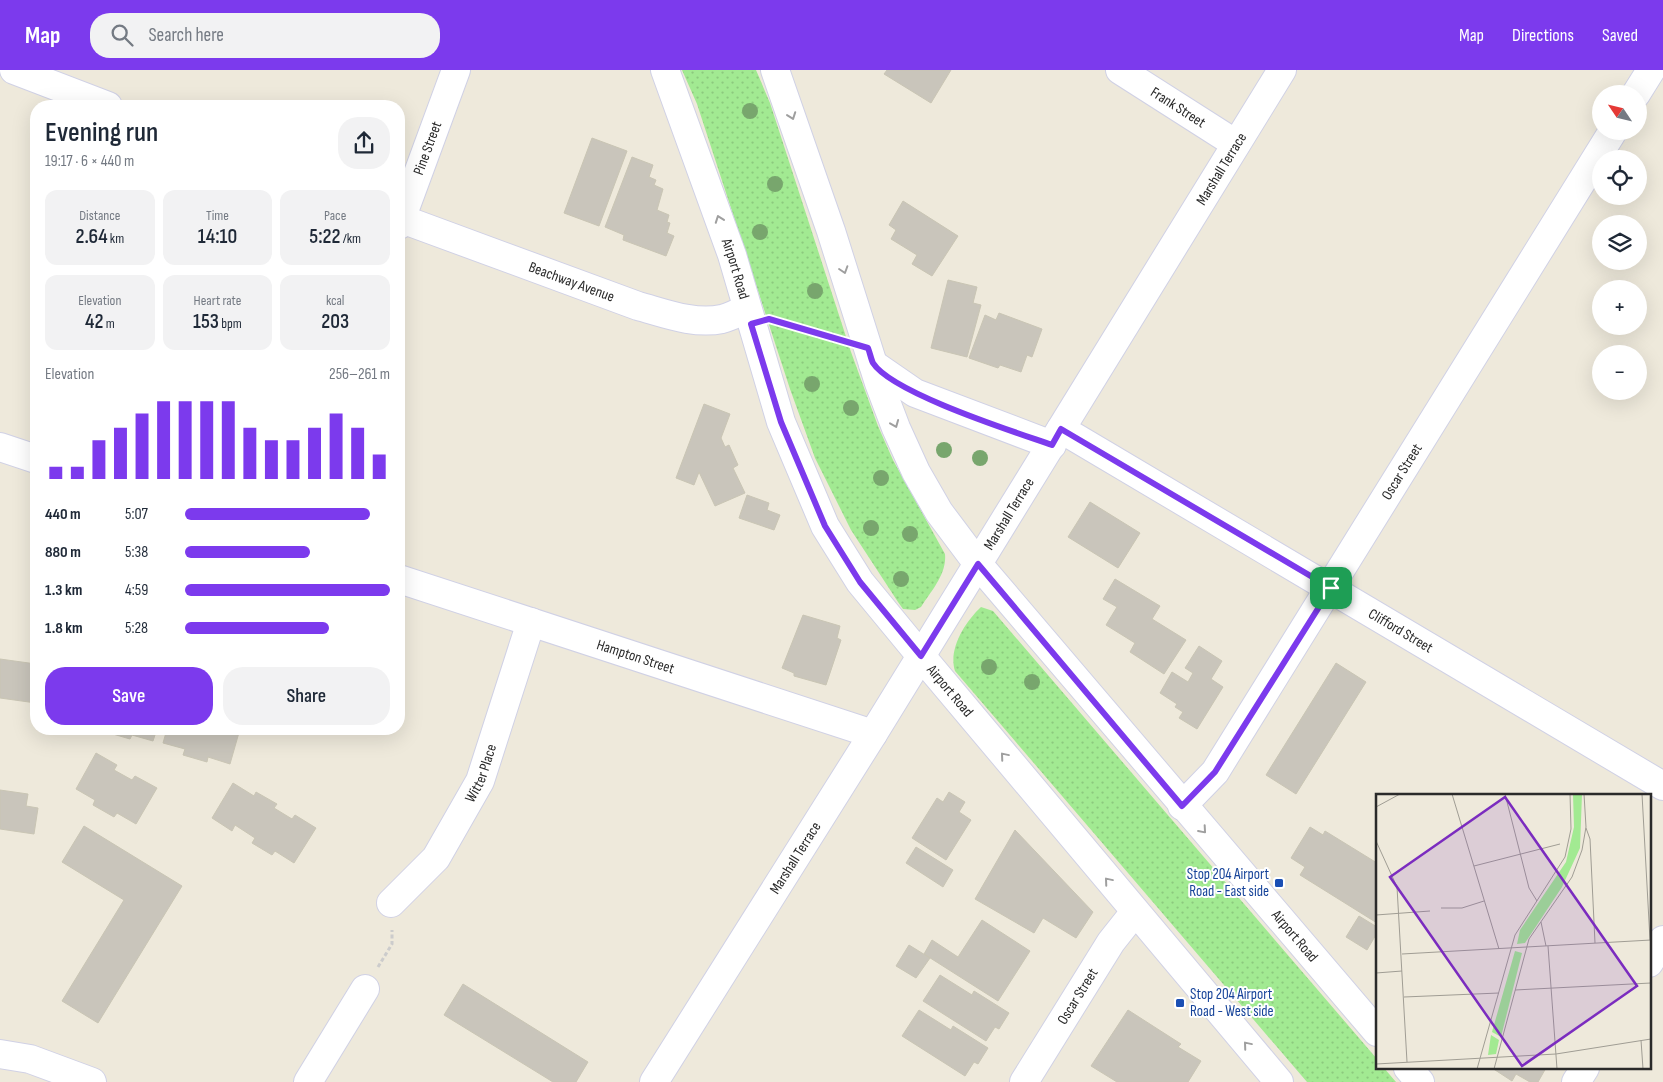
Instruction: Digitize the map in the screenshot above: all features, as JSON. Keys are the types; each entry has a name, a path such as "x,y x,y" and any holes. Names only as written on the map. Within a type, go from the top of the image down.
{"street":[{"path":"14,70 92,100"},
{"name":"Pine Street","path":"405,208 456,70"},
{"name":"Airport Road","path":"665,70 732,255 781,422 825,526 860,582 1134,913 1278,1082"},
{"name":"Airport Road","path":"775,70 896,428 916,472 939,512 978,564 1182,806 1376,1031"},
{"name":"Frank Street","path":"1120,70 1236,144"},
{"name":"Marshall Terrace","path":"654,1082 873,734 1282,70"},
{"path":"1642,85 1651,70"},
{"name":"Oscar Street","path":"1182,806 1215,772 1607,140"},
{"name":"Beachway Avenue","path":"405,223 672,316 699,321 749,316"},
{"path":"871,356 915,393 1056,437"},
{"name":"Clifford Street","path":"1056,437 1331,588 1663,786"},
{"path":"0,447 30,457"},
{"name":"Hampton Street","path":"405,581 873,734"},
{"name":"Witter Place","path":"391,903 436,858 480,781 531,622"},
{"name":"Oscar Street","path":"1024,1082 1111,942 1134,913"},
{"path":"1650,961 1663,940"},
{"path":"308,1082 365,989"},
{"path":"0,1054 30,1059 92,1082"},
{"path":"1410,1070 1420,1082"},
{"path":"1576,1082 1584,1070"}],"path":[{"path":"749,316 778,320 871,356"},
{"path":"365,989 392,944 391,903"}],"green space":[{"path":"682,70 756,70 770,103 851,352 878,426 893,460 945,554 944,568 938,582 921,607 915,610 903,609 898,602 851,530 815,458 790,389 697,104"},
{"path":"981,607 993,611 1376,1058 1376,1070 1386,1070 1396,1082 1307,1082 955,671 953,663 954,654 959,636"}],"building":[{"path":"887,70 951,70 931,103 884,74"},
{"path":"592,138 627,151 599,226 564,213"},
{"path":"632,157 653,165 649,177 656,180 654,185 663,189 657,210 669,215 667,222 670,223 667,233 674,236 666,256 623,240 624,235 605,227"},
{"path":"903,201 958,236 932,276 912,264 917,255 891,239 896,230 889,225"},
{"path":"948,280 977,287 973,303 981,305 967,357 931,348"},
{"path":"999,313 1042,329 1032,357 1027,355 1021,372 1000,365 998,368 969,358 985,315 996,320"},
{"path":"704,404 730,414 721,438 725,447 729,445 738,465 733,468 745,493 715,506 699,472 694,485 676,478"},
{"path":"747,495 769,503 767,510 780,515 774,530 739,518"},
{"path":"1090,502 1140,533 1118,568 1068,537"},
{"path":"1115,579 1160,606 1152,619 1186,640 1164,674 1130,652 1135,643 1106,625 1117,607 1103,599"},
{"path":"803,615 840,626 837,638 841,640 826,685 794,676 794,673 782,668"},
{"path":"1199,646 1222,661 1211,679 1223,687 1197,729 1179,718 1183,712 1175,707 1177,704 1160,693 1172,672 1188,682 1193,673 1185,668"},
{"path":"0,659 30,663 30,702 0,698"},
{"path":"1336,663 1366,682 1296,794 1266,775"},
{"path":"116,735 132,735 130,739"},
{"path":"132,735 155,735 153,741"},
{"path":"165,735 238,735 230,764 208,757 207,762 183,755 185,749 163,743"},
{"path":"96,753 117,765 114,770 132,780 135,776 157,788 136,824 117,813 114,817 93,805 95,800 76,789"},
{"path":"233,783 254,796 256,792 277,804 274,808 292,819 295,815 316,828 294,863 275,851 272,855 252,843 255,838 235,825 232,831 212,818"},
{"path":"0,790 28,794 26,806 38,808 34,834 0,829"},
{"path":"949,792 965,802 959,812 971,820 946,860 912,838 937,798 943,802"},
{"path":"84,826 182,886 98,1023 62,1001 124,900 62,862"},
{"path":"1310,827 1323,835 1325,831 1376,862 1376,922 1300,875 1305,867 1291,858"},
{"path":"1015,830 1093,912 1076,938 1043,918 1034,933 975,899"},
{"path":"916,847 953,870 943,887 906,863"},
{"path":"1359,916 1376,926 1376,935 1367,950 1346,937"},
{"path":"982,920 1030,951 998,1001 924,954 932,940 958,957"},
{"path":"909,945 930,958 916,978 896,966"},
{"path":"940,975 972,995 974,991 1009,1013 999,1029 995,1027 986,1041 923,1001"},
{"path":"463,984 588,1062 576,1082 553,1082 444,1015"},
{"path":"919,1010 951,1030 953,1026 988,1048 978,1064 974,1062 965,1076 902,1036"},
{"path":"1128,1010 1181,1044 1178,1047 1201,1061 1188,1082 1117,1082 1091,1066"},
{"path":"1495,1070 1545,1070 1538,1082 1530,1082 1516,1074 1512,1081"}],"place":[{"name":"Stop 204 Airport Road - East side","path":"1279,883"},
{"name":"Stop 204 Airport Road - West side","path":"1180,1003"}],"route":[{"path":"769,319 778,320 868,348 873,364 915,393 1052,445 1061,429 1331,588 1215,772 1182,806 978,564 921,656 860,582 825,526 781,422 751,324 769,319"}]}
